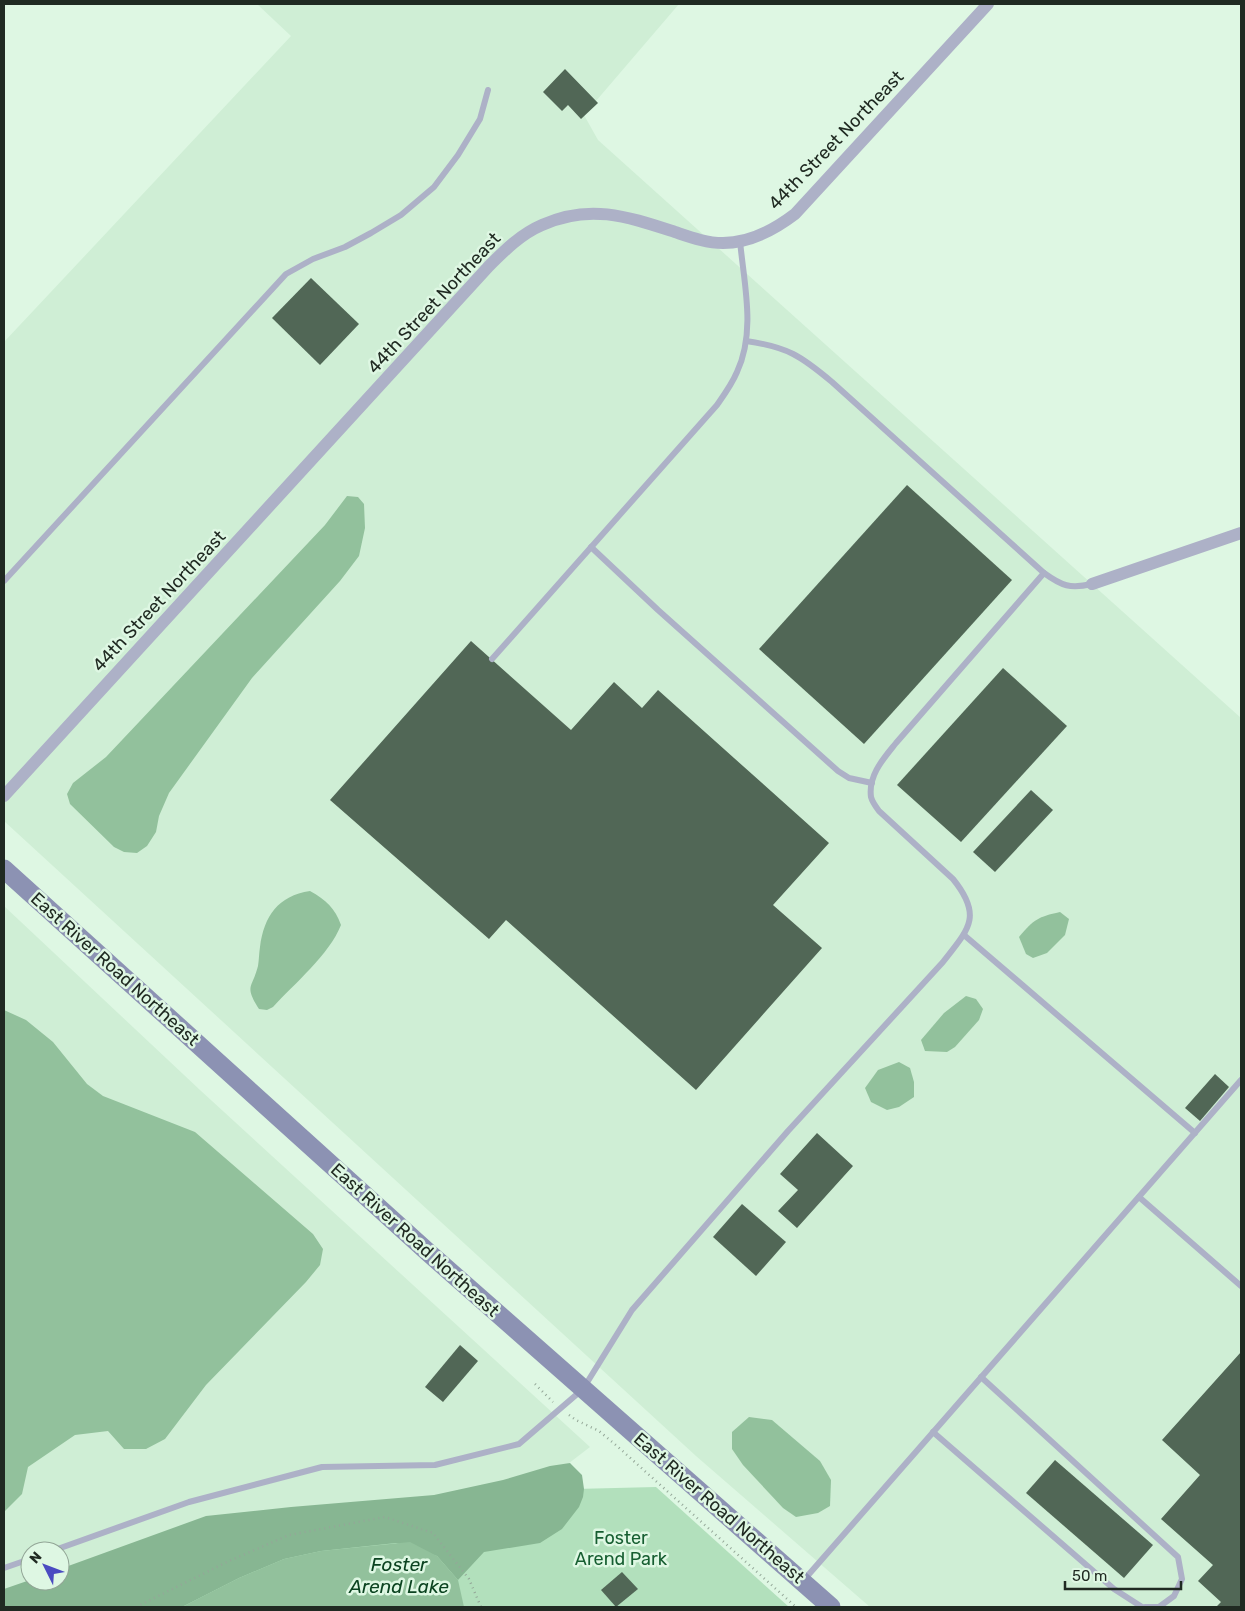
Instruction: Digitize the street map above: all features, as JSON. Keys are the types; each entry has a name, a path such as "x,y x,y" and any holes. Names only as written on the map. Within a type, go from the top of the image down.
{"street":[{"name":"44th Street Northeast","path":"4,796 507,248 525,234 543,224 565,217 591,213 612,214 704,241 723,243 761,236 780,226 795,214 988,4"},
{"path":"1092,584 1241,533"},
{"name":"East River Road Northeast","path":"4,869 430,1254 831,1607"}],"lane":[{"path":"4,581 286,274 371,233 401,214 434,187 458,155 480,119 488,90"},
{"path":"492,659 717,406 738,371 746,341 748,315 740,241"},
{"path":"746,341 770,344 788,350 808,361 1057,583 1068,587 1092,584"},
{"path":"591,547 838,772 849,778 872,784"},
{"path":"70,1545 189,1502 322,1467 435,1465 519,1444 583,1389 632,1310 788,1131 943,962 964,935 970,920 970,905 962,890 953,879 879,811 871,798 872,784 877,767 896,743 1044,573"},
{"path":"964,935 1195,1133"},
{"path":"802,1582 1241,1080"},
{"path":"1139,1197 1241,1286"},
{"path":"933,1432 1114,1589 1143,1607 1158,1607 1174,1596 1182,1579 1178,1558 981,1377"},
{"path":"4,1568 20,1562"}],"path":[{"path":"535,1384 561,1409 576,1420 599,1431 617,1446 796,1607"},
{"path":"136,1607 227,1562 289,1535 385,1517 432,1533 469,1579 480,1607"}],"shaded area":[{"path":"257,4 679,4 584,115 598,140 1241,718 1241,1607 870,1607 696,1456 4,821 4,342 291,36"},
{"path":"4,906 200,1090 590,1447 534,1490 4,1607"},
{"path":"570,1463 582,1475 583,1497 579,1507 562,1529 540,1543 484,1552 458,1580 437,1556 396,1543 321,1551 284,1559 239,1578 182,1607 4,1607 4,1589 20,1583 20,1591 70,1591 70,1565 206,1516 434,1495 503,1480 550,1466"}],"green space":[{"name":"Foster Arend Park","path":"656,1487 789,1607 34,1607 534,1490"}],"water":[{"path":"347,496 358,497 364,504 365,528 359,556 340,581 252,678 169,793 159,816 156,832 147,846 137,853 124,852 114,847 70,804 67,794 73,783 106,757 325,525"},
{"path":"310,891 329,905 341,925 336,936 320,958 273,1007 267,1010 259,1009 252,995 251,987 258,966 265,926 274,909 281,903 289,898"},
{"path":"1060,912 1069,919 1065,935 1047,953 1033,958 1026,954 1019,937 1037,920 1046,915"},
{"path":"966,996 976,999 983,1009 979,1020 955,1047 947,1052 925,1051 921,1040 944,1013"},
{"path":"4,1010 26,1020 53,1042 87,1084 103,1096 195,1132 313,1234 323,1249 320,1265 306,1282 206,1385 165,1439 146,1449 124,1449 108,1431 75,1435 28,1467 22,1494 4,1512"},
{"path":"899,1062 910,1068 914,1082 914,1097 899,1107 887,1110 871,1102 865,1088 878,1070"},
{"path":"749,1417 772,1420 820,1461 831,1480 830,1506 818,1513 796,1517 783,1508 743,1465 732,1449 732,1432"},
{"name":"Foster Arend Lake","path":"410,1542 437,1556 458,1580 464,1607 182,1607 239,1578 284,1559 321,1551"}],"building":[{"path":"565,69 598,103 581,119 568,105 562,111 543,92"},
{"path":"311,278 359,324 320,365 272,318"},
{"path":"907,485 1012,580 864,744 759,649"},
{"path":"471,641 571,730 614,682 642,708 658,690 829,843 773,905 822,948 696,1090 506,920 489,939 330,800"},
{"path":"1003,668 1067,726 961,842 897,785"},
{"path":"1031,790 1053,810 995,872 973,852"},
{"path":"1215,1074 1229,1087 1200,1121 1185,1108"},
{"path":"817,1133 853,1166 797,1228 778,1211 798,1190 780,1174"},
{"path":"742,1204 786,1242 756,1276 713,1237"},
{"path":"460,1345 478,1361 443,1402 425,1387"},
{"path":"1241,1352 1241,1607 1216,1607 1221,1602 1198,1581 1213,1565 1161,1519 1200,1475 1162,1440"},
{"path":"1055,1460 1153,1545 1124,1578 1026,1493"},
{"path":"622,1572 638,1589 616,1607 601,1590"}]}
